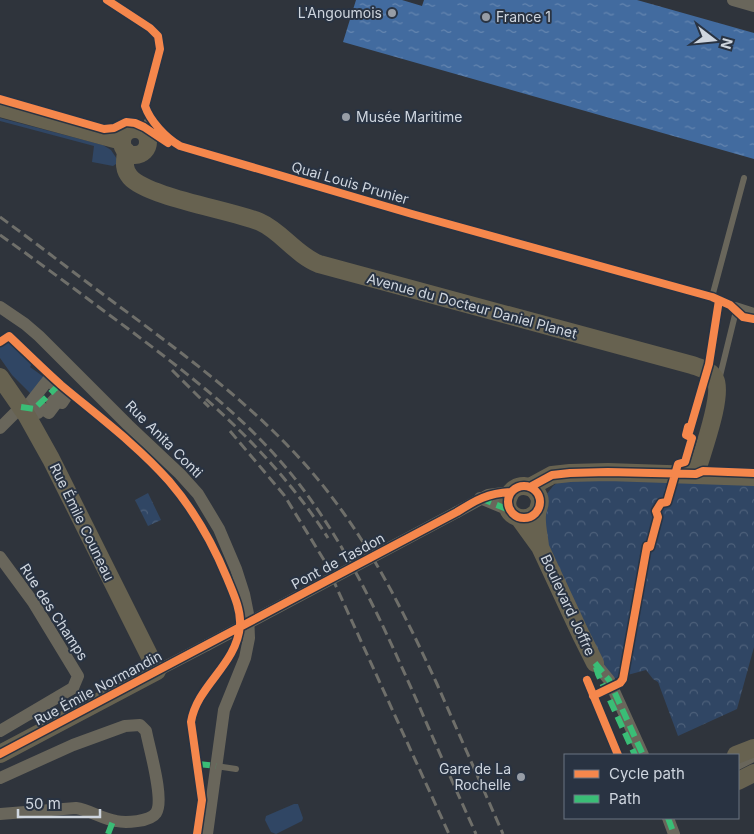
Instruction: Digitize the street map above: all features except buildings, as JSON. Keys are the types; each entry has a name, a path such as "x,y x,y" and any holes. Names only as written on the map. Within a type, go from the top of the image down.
{"street":[{"path":"733,0 754,6"},
{"path":"0,108 128,149 146,151 148,147 147,124"},
{"name":"Avenue du Docteur Daniel Planet","path":"128,149 124,167 135,182 159,192 260,222 304,257 319,264 692,365 712,374 718,387"},
{"name":"Rue Anita Conti","path":"0,307 25,324 180,474 198,494 211,513 227,545 244,594 248,614 249,638 246,658 224,710 207,834"},
{"path":"735,308 754,314"},
{"name":"Rue Anita Conti","path":"0,316 7,316 25,324"},
{"name":"Rue Émile Couneau","path":"0,377 21,407 51,459 157,671"},
{"path":"696,474 717,400 718,387"},
{"path":"0,428 21,407"},
{"path":"514,514 507,504 511,492 520,486 530,487 552,475 608,472 754,477"},
{"path":"480,498 514,514 531,517 553,486 570,473"},
{"name":"Boulevard Joffre","path":"530,487 538,493 540,547"},
{"path":"480,498 491,494 511,492"},
{"name":"Pont de Tasdon","path":"207,645 480,498"},
{"name":"Boulevard Joffre","path":"514,514 540,547 580,635 595,663 609,680 643,754"},
{"name":"Rue des Champs","path":"0,557 33,602 78,676 73,688 0,731"},
{"name":"Rue Émile Normandin","path":"0,754 207,645"},
{"name":"Boulevard Joffre","path":"595,663 598,674 635,754"},
{"path":"0,778 73,745 125,726 140,725 146,731 158,794 158,809 153,816 133,822 113,821 76,808 0,814"},
{"path":"739,754 754,748"},
{"path":"739,780 754,773"},
{"path":"669,819 674,834"}],"lane":[{"name":"Quai Louis Prunier","path":"106,0 150,28 158,36 160,49 145,106 147,124 174,143 188,150 712,297 735,308"},
{"path":"712,297 744,178"},
{"path":"718,387 734,321 735,308"},
{"path":"739,766 754,759"},
{"path":"216,766 236,769"},
{"path":"670,819 678,834"}],"green space":[{"path":"0,118 103,145 111,150 119,162 113,166 92,162 94,146 0,121"},
{"path":"7,341 33,362 30,367 48,380 34,397 12,375 0,358 0,345"},
{"path":"570,473 754,477 754,647 737,709 678,736 658,682 646,670 609,680 540,547 540,503 553,486"},
{"path":"148,493 161,520 148,526 135,500"},
{"path":"298,804 303,818 302,821 276,834 271,832 265,820 266,816"}],"water":[{"path":"356,0 402,0 422,6 424,0 637,0 754,33 754,159 343,42"}],"railway":[{"path":"0,217 184,355 236,397 307,466 345,514 375,561 401,609 437,684 503,834"},
{"path":"0,235 195,380 258,437 296,480 333,534 365,590 476,834"},
{"path":"172,370 209,407"},
{"path":"206,399 272,464 328,538"},
{"path":"230,431 284,495 324,560 449,834"}],"marked path":[{"path":"21,407 34,409 60,384"},
{"path":"480,498 509,510"},
{"path":"595,663 609,680 643,754"},
{"path":"596,667 635,754"},
{"path":"198,764 216,766"},
{"path":"668,819 674,834"},
{"path":"108,834 113,821"}],"cycle path":[{"path":"107,0 150,28 158,36 160,49 145,106 159,129 180,146 412,214 712,297 730,305 743,317 754,319"},
{"path":"0,99 104,129 114,128 126,122 135,123 168,143"},
{"path":"688,436 709,364 719,300"},
{"path":"0,342 9,336 61,385 117,431 157,468 178,492 202,527 232,589 240,619 237,639 225,664 201,697 191,722 202,800 197,834"},
{"path":"593,696 620,683 623,679 647,546 650,547 658,517 656,511 661,503 667,502 678,464 685,462 692,438 686,435 688,427"},
{"path":"530,487 552,475 570,473 696,474 703,471 754,473"},
{"path":"524,486 536,490 540,502 536,514 524,518 512,514 508,502 512,490 524,486"},
{"path":"0,754 476,501 496,494 511,492"},
{"path":"587,680 618,754"}],"place":[{"name":"L'Angoumois","path":"392,13"},
{"name":"France 1","path":"486,17"},
{"name":"Musée Maritime","path":"346,117"},
{"name":"Gare de La Rochelle","path":"521,777"}]}
